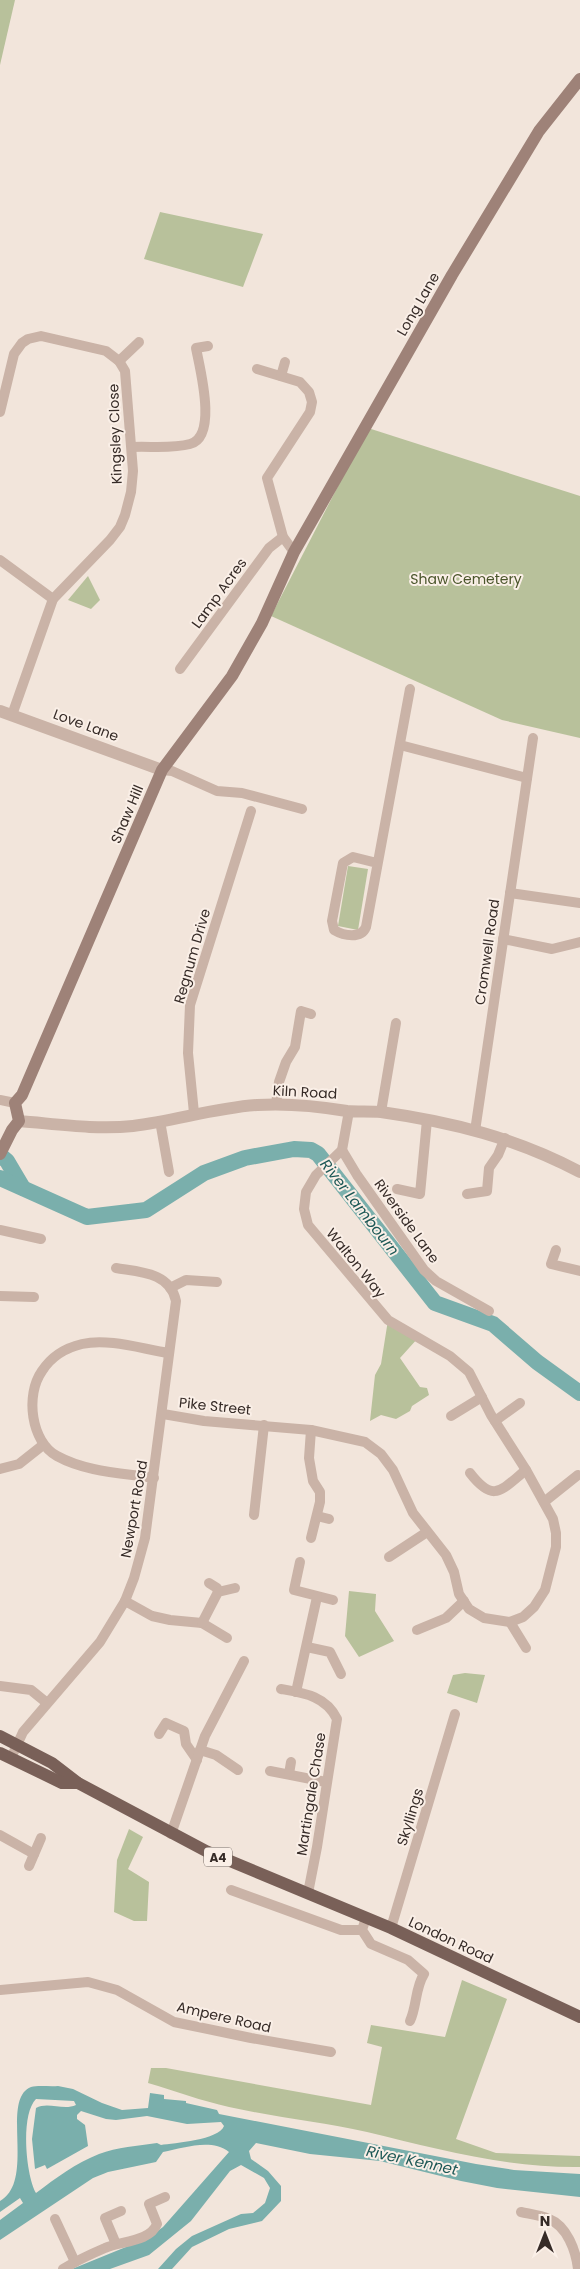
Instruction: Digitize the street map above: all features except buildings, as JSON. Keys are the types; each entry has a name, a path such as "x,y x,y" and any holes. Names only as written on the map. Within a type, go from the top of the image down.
{"main road":[{"name":"Long Lane","path":"294,552 452,275 523,157 539,131 580,79"},
{"name":"Shaw Hill","path":"14,1103 22,1095 162,770 232,676 262,622 294,552"},
{"path":"2,1150 19,1121 14,1103"},
{"name":"A4","path":"0,1736 52,1763 78,1783 206,1852 308,1893"},
{"name":"A4","path":"4,1756 62,1783 78,1783"},
{"name":"London Road","path":"308,1893 364,1924 391,1928 580,2017"}],"street":[{"path":"0,412 14,354 22,343 28,339 41,336 96,348 109,352 119,361 139,342"},
{"path":"132,447 191,444 203,433 206,420 196,348 208,346"},
{"name":"Kingsley Close","path":"6,713 53,599 110,540 120,526 131,492 132,447 126,377 124,367 119,361"},
{"path":"281,376 285,362"},
{"path":"257,369 294,379 305,386 311,397 312,406 267,478 283,537 294,552"},
{"name":"Lamp Acres","path":"180,669 269,548 283,537"},
{"path":"0,560 53,599"},
{"path":"377,863 353,858 343,864 332,921 334,930 339,933 356,936 364,932 410,689"},
{"name":"Love Lane","path":"6,713 162,770"},
{"name":"Cromwell Road","path":"475,1131 533,738"},
{"path":"400,745 527,778"},
{"path":"162,770 172,770 217,791 242,793 302,809"},
{"name":"Regnum Drive","path":"194,1113 188,1054 190,1005 251,811"},
{"path":"510,893 580,904"},
{"path":"503,939 552,949 580,942"},
{"path":"276,1104 279,1082 286,1062 299,1049 300,1011 311,1014"},
{"path":"381,1112 396,1023"},
{"path":"0,1100 14,1103"},
{"name":"Kiln Road","path":"19,1121 123,1127 241,1106 276,1104 335,1107 349,1111 381,1112 427,1120 504,1138 532,1148 579,1170"},
{"path":"340,1152 349,1111"},
{"path":"397,1189 420,1194 427,1120"},
{"path":"160,1121 169,1172"},
{"path":"467,1194 487,1191 489,1168 498,1155 504,1138"},
{"name":"Walton Way","path":"340,1152 311,1182 305,1198 305,1214 312,1231 352,1276 382,1315 398,1327 459,1362 469,1372 495,1421 526,1470 553,1519 556,1547 545,1590 534,1608 510,1622"},
{"name":"Riverside Lane","path":"340,1152 424,1270 436,1281 489,1311"},
{"path":"0,1230 41,1239"},
{"path":"556,1250 552,1264 580,1271"},
{"path":"116,1268 149,1273 170,1288 180,1281 203,1276 217,1282"},
{"name":"Newport Road","path":"4,1756 17,1745 24,1732 47,1703 100,1642 125,1601 142,1554 163,1414 176,1301 170,1288"},
{"path":"0,1296 34,1297"},
{"path":"154,1478 86,1468 57,1456 43,1446 38,1437 33,1419 34,1394 40,1373 50,1361 65,1350 82,1344 100,1342 169,1353"},
{"path":"451,1416 482,1397"},
{"path":"495,1421 520,1403"},
{"name":"Pike Street","path":"163,1414 204,1421 311,1430"},
{"name":"Pike Street","path":"254,1515 264,1425"},
{"path":"311,1538 317,1516 320,1492 314,1481 309,1458 311,1430 365,1442 381,1454 393,1470 413,1513 446,1555 454,1572 459,1594 469,1609 484,1618 510,1622 526,1648"},
{"path":"0,1469 19,1464 43,1446"},
{"path":"470,1473 480,1487 490,1492 500,1491 526,1470"},
{"path":"544,1502 578,1474"},
{"path":"317,1516 329,1519"},
{"path":"389,1557 427,1532"},
{"path":"300,1562 294,1590 333,1600"},
{"path":"208,1582 217,1588 218,1592"},
{"path":"202,1623 218,1592 235,1588"},
{"path":"296,1692 308,1648 317,1597"},
{"path":"125,1601 152,1616 202,1623 227,1638"},
{"path":"417,1630 446,1618 464,1601"},
{"path":"308,1648 330,1652 341,1674"},
{"path":"171,1834 205,1736 244,1662"},
{"path":"0,1686 31,1690 47,1703"},
{"name":"Martingale Chase","path":"281,1689 296,1692 327,1704 336,1719 317,1847 308,1893"},
{"name":"Skyllings","path":"391,1928 455,1714"},
{"path":"159,1734 166,1723 184,1731 186,1744 198,1759"},
{"path":"198,1759 216,1756 238,1770"},
{"path":"289,1774 291,1762"},
{"path":"270,1771 326,1782"},
{"path":"0,1835 34,1854"},
{"path":"29,1866 41,1838"},
{"path":"231,1890 341,1930 364,1924 371,1944 408,1960 424,1974 420,1980 416,2003 410,2020"},
{"name":"Ampere Road","path":"0,1990 88,1982 117,1990 174,2022 331,2052"},
{"path":"63,2269 116,2244 140,2238 155,2229 157,2224 149,2204 165,2196"},
{"path":"116,2244 101,2220 120,2211"},
{"path":"521,2212 551,2219 568,2237 577,2256 578,2269"},
{"path":"55,2219 75,2262"}],"green space":[{"path":"0,0 15,0 0,65"},
{"path":"160,212 263,234 243,287 144,259"},
{"name":"Shaw Cemetery","path":"368,428 580,496 580,738 502,720 271,616"},
{"path":"88,576 100,600 91,609 68,600"},
{"path":"348,866 368,869 358,930 338,926"},
{"path":"388,1320 418,1338 400,1358 420,1387 427,1388 429,1395 412,1406 410,1411 396,1419 381,1415 370,1421 375,1375 381,1364"},
{"path":"349,1591 376,1594 375,1611 394,1641 359,1657 345,1636"},
{"path":"465,1673 485,1675 477,1703 447,1693 453,1675"},
{"path":"129,1829 143,1837 128,1869 149,1882 147,1921 134,1921 114,1912 117,1860"},
{"path":"462,1980 507,1999 456,2139 496,2153 580,2156 580,2167 499,2161 446,2151 350,2128 229,2107 148,2083 151,2068 166,2068 371,2105 382,2047 367,2043 371,2025 445,2037"}],"water":[{"name":"River Kennet","path":"58,2086 73,2089 122,2110 148,2108 150,2093 164,2095 164,2099 186,2101 186,2103 217,2110 219,2114 476,2164 514,2170 580,2174 580,2197 497,2188 380,2161 310,2154 256,2143 249,2151 251,2159 268,2171 281,2186 281,2201 262,2221 229,2229 192,2247 172,2269 158,2269 176,2249 192,2236 241,2214 253,2213 265,2203 270,2188 264,2178 241,2165 230,2171 191,2221 149,2255 110,2269 72,2269 148,2238 163,2227 229,2152 214,2146 197,2145 163,2152 156,2162 108,2172 93,2178 0,2240 0,2220 23,2203 20,2198 0,2212 0,2201 10,2191 16,2176 18,2107 22,2095 31,2087","holes":["36,2099 74,2101 76,2105 71,2107 45,2105 36,2108 32,2139 35,2169 45,2165 47,2169 88,2146 85,2125 77,2119 77,2115 81,2111 106,2119 116,2120 147,2116 187,2124 221,2122 224,2126 214,2135 205,2138 161,2145 157,2143 128,2147 99,2154 74,2166 36,2193 32,2185 26,2146 26,2131 31,2107"]}],"waterway":[{"name":"River Lambourn","path":"0,1178 87,1217 146,1210 204,1173 245,1158 294,1149 311,1150 318,1154 435,1303 493,1324 537,1362 580,1393"},
{"name":"River Lambourn","path":"0,1155 7,1161 23,1188"}]}
